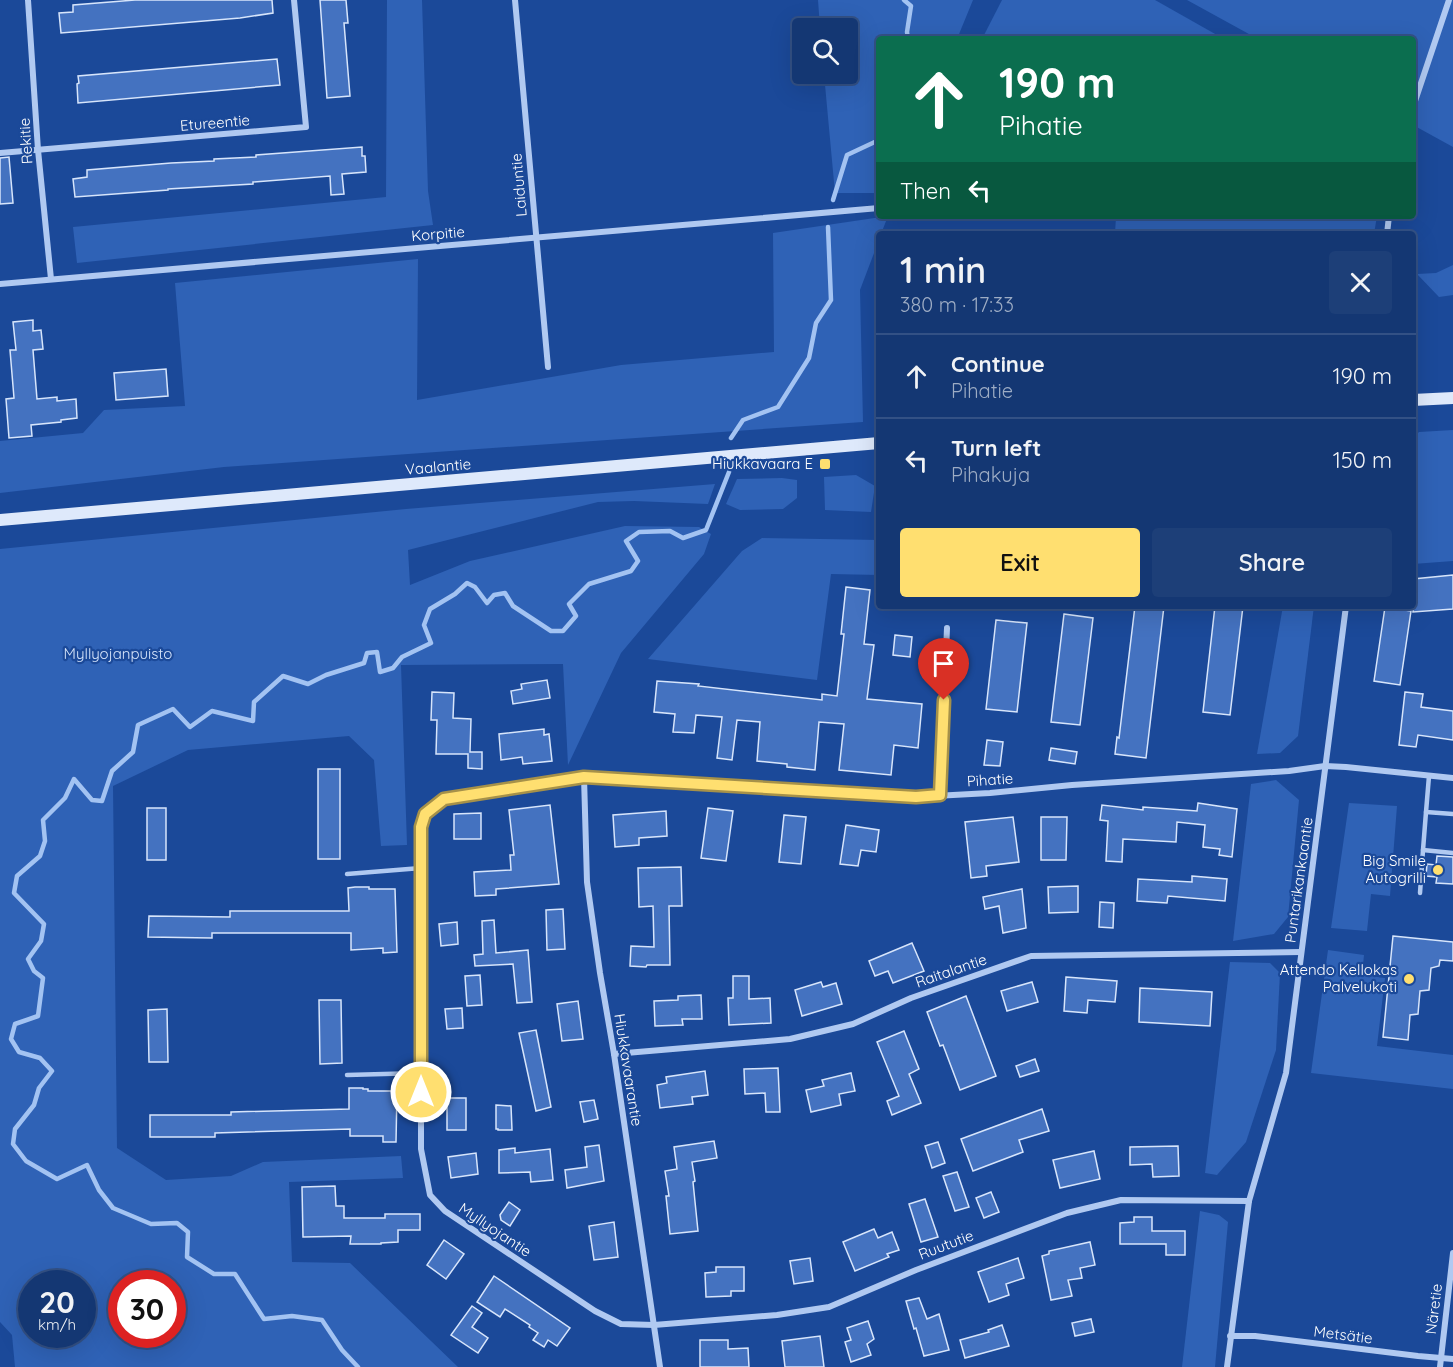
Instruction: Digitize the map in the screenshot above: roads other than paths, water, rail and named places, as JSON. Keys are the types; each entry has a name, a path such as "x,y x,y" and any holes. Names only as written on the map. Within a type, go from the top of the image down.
{"street":[{"name":"Rekitie","path":"28,0 38,150 51,279"},
{"name":"Etureentie","path":"0,153 306,127 294,0"},
{"name":"Laiduntie","path":"515,0 549,367"},
{"path":"1416,98 1449,0"},
{"name":"Korpitie","path":"0,284 876,208"},
{"path":"1416,400 1453,398"},
{"name":"Vaalantie","path":"0,520 876,443"},
{"name":"Puntarikankaantie","path":"1227,1367 1249,1201 1286,1073 1346,609"},
{"path":"940,795 947,628"},
{"name":"Pihatie","path":"584,777 904,796 990,793 1072,784 1289,771 1325,766 1453,778"},
{"name":"Myllyojantie","path":"584,777 444,799 425,814 421,827 421,1149 430,1195 444,1211 595,1311 621,1324 654,1325"},
{"name":"Hiukkavaarantie","path":"584,777 587,882 660,1367"},
{"name":"Raitalantie","path":"614,1054 790,1039 853,1024 911,998 1031,956 1301,952"},
{"name":"Ruututie","path":"654,1325 777,1315 829,1307 916,1270 1067,1212 1120,1200 1249,1201"},
{"name":"Näretie","path":"1440,1367 1453,1253"},
{"name":"Metsätie","path":"1230,1336 1255,1336 1453,1359"}],"lane":[{"path":"1420,893 1429,776"},
{"path":"1426,812 1453,814"},
{"path":"1423,850 1453,853"},
{"path":"346,874 421,868"},
{"path":"347,1075 421,1073"}],"waterway":[{"path":"904,0 911,6 908,36"},
{"path":"833,200 847,155 876,141"},
{"path":"731,438 743,420 778,407 809,358 816,323 831,300 828,227"},
{"path":"358,1367 342,1350 322,1320 292,1316 264,1319 235,1274 214,1274 187,1257 188,1232 177,1223 151,1224 113,1208 99,1190 87,1165 57,1179 26,1161 13,1144 15,1129 34,1105 39,1088 52,1071 40,1058 19,1052 11,1039 15,1024 38,1016 43,978 34,971 28,959 41,941 44,924 14,893 17,876 40,856 45,841 43,820 65,798 74,779 92,800 102,801 112,771 133,752 138,725 173,709 190,727 212,711 253,721 254,702 283,676 308,684 326,675 364,663 367,653 377,652 380,672 393,668 402,657 431,643 424,625 430,609 455,594 467,583 475,587 487,603 494,595 505,593 513,606 551,631 563,631 576,616 569,604 589,584 631,571 638,561 626,541 639,532 670,531 683,538 706,530 729,472"}],"place":[{"name":"Hiukkavaara E","path":"825,464"},
{"name":"Big Smile Autogrilli","path":"1438,870"},
{"name":"Attendo Kellokas Palvelukoti","path":"1409,979"}],"park label":[{"name":"Myllyojanpuisto","path":"118,654"}]}
